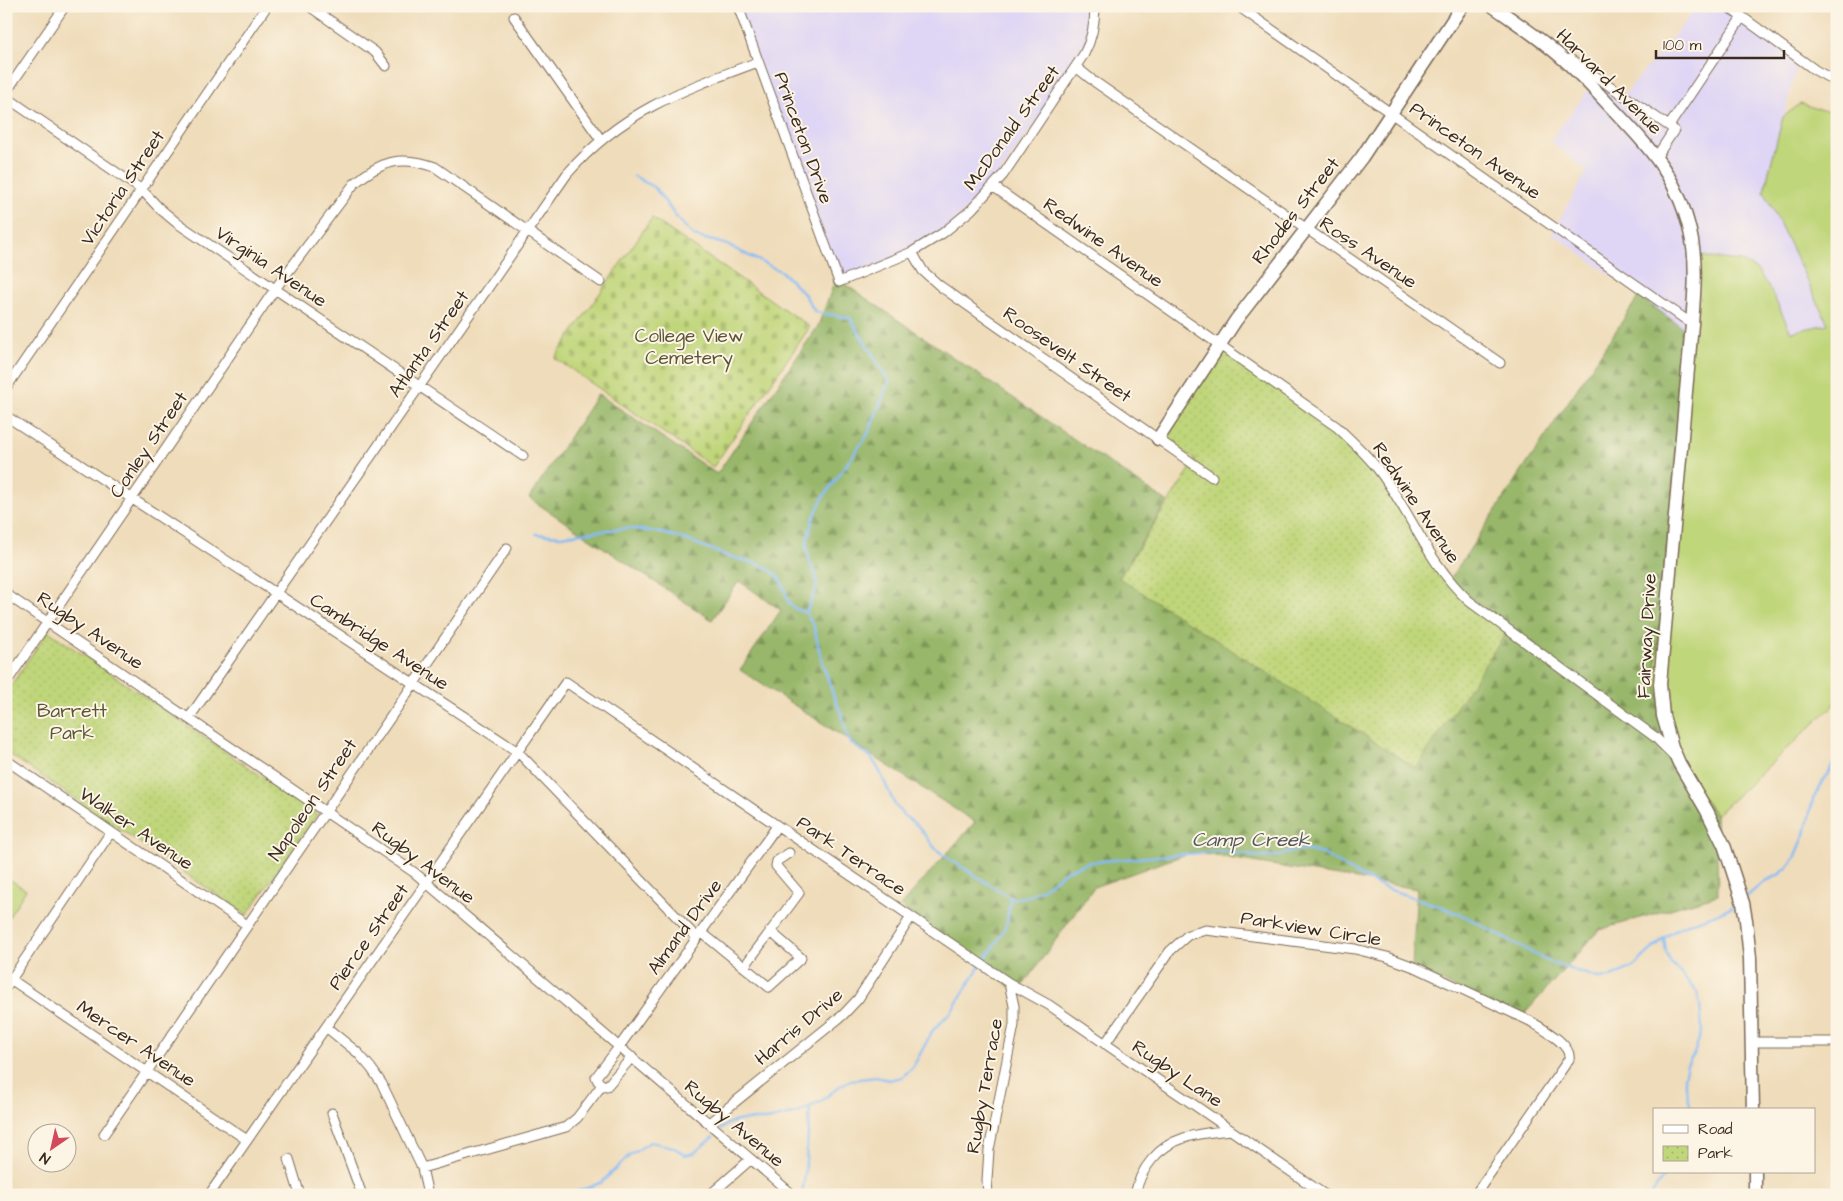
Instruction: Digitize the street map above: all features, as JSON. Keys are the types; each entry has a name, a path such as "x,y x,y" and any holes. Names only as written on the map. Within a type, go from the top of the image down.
{"street":[{"path":"6,92 65,6"},
{"name":"Victoria Street","path":"6,388 267,6"},
{"path":"309,6 375,52 386,66"},
{"name":"Princeton Drive","path":"738,6 839,282"},
{"name":"McDonald Street","path":"839,282 912,252 957,222 994,187 1076,68 1091,41 1095,6"},
{"name":"Princeton Avenue","path":"1238,6 1692,324"},
{"name":"Rhodes Street","path":"1158,439 1250,301 1362,157 1462,6"},
{"name":"Harvard Avenue","path":"1493,6 1669,126"},
{"path":"1727,6 1815,70 1837,82"},
{"path":"514,17 601,140"},
{"path":"1657,156 1674,130 1669,126 1742,17"},
{"name":"Harvard Avenue","path":"1535,35 1575,69 1657,156"},
{"name":"Atlanta Street","path":"188,718 527,231 582,156 639,113 666,98 695,85 758,62"},
{"name":"Ross Avenue","path":"1076,68 1306,230 1500,363"},
{"name":"Virginia Avenue","path":"6,97 142,190 177,223 523,456"},
{"name":"Fairway Drive","path":"1657,156 1675,189 1688,224 1692,241 1694,277 1692,324 1660,684 1665,724 1679,763 1724,845 1743,903 1749,944 1753,1108"},
{"name":"Conley Street","path":"6,683 275,289 354,184 370,170 389,163 412,161 435,168 601,282"},
{"name":"Redwine Avenue","path":"994,187 1325,418 1366,455 1388,484 1432,557 1455,588 1469,601 1655,737 1672,753 1679,763"},
{"name":"Roosevelt Street","path":"912,252 923,271 940,286 1212,477"},
{"name":"Cambridge Avenue","path":"6,416 518,752 699,936 744,967 769,988 801,958 770,931"},
{"name":"Napoleon Street","path":"104,1134 507,548"},
{"name":"Rugby Avenue","path":"6,594 427,882 792,1195"},
{"name":"Pierce Street","path":"209,1195 566,682 675,756"},
{"name":"Park Terrace","path":"675,756 1009,983"},
{"name":"Walker Avenue","path":"6,760 247,925"},
{"name":"Almand Drive","path":"602,1085 596,1076 619,1047 777,826"},
{"path":"8,981 111,832"},
{"path":"744,967 799,893 776,866 777,861 789,853"},
{"name":"Harris Drive","path":"709,1123 853,1004 911,917"},
{"name":"Parkview Circle","path":"1105,1044 1170,951 1188,935 1206,930 1354,950 1387,957 1417,968 1530,1021 1546,1031 1568,1050 1570,1054 1569,1060 1475,1195"},
{"name":"Mercer Avenue","path":"8,981 247,1140"},
{"name":"Rugby Lane","path":"1009,983 1049,1005 1326,1195"},
{"name":"Rugby Terrace","path":"988,1195 989,1150 1014,1025 1014,1006 1009,983"},
{"path":"326,1026 371,1068 382,1084 422,1168 428,1195"},
{"path":"1752,1042 1837,1042"},
{"path":"422,1168 566,1127 577,1118 602,1085 607,1086 632,1057"},
{"path":"332,1113 362,1195"},
{"path":"1135,1195 1139,1179 1146,1165 1158,1152 1171,1143 1184,1137 1230,1130"},
{"path":"289,1159 300,1195"},
{"path":"710,1195 751,1159"},
{"path":"1754,1174 1755,1195"}],"shaded area":[{"path":"737,6 1092,6 1088,39 1073,67 991,187 936,237 891,261 836,278"},
{"path":"1698,6 1723,6 1799,59 1764,191 1829,324 1791,332 1771,291 1741,261 1711,258 1695,254 1687,331 1552,233 1587,171 1550,141 1594,82 1622,98"}],"green space":[{"path":"1800,104 1837,114 1837,702 1716,815 1699,793 1681,776 1655,679 1695,254 1711,258 1741,261 1758,271 1771,291 1791,332 1828,324 1764,191 1783,117"},
{"name":"College View Cemetery","path":"652,218 810,327 713,467 555,358"},
{"path":"836,278 1167,502 1119,578 1450,579 1639,296 1687,331 1655,679 1680,776 1699,793 1716,815 1718,895 1599,930 1519,1020 1412,966 1417,889 1192,852 1094,887 1018,992 900,906 975,822 740,670 781,610 739,581 712,620 529,498 598,394 717,474 818,326"},
{"path":"1223,345 1335,429 1372,467 1450,579 1508,630 1416,768 1119,578 1196,460 1162,436"},
{"name":"Barrett Park","path":"48,631 317,814 247,915 6,752 6,693"},
{"path":"6,877 26,890 6,921"}],"waterway":[{"path":"634,176 655,188 677,218 694,236 725,244 782,272 805,295 815,312 850,318 889,381 868,434 822,499 813,519 806,545 817,586 806,613"},
{"path":"536,534 561,536 629,528 667,534 724,555 766,567 777,575 789,603 794,608 806,613 814,627 821,658 843,718 847,737 852,744 871,757 895,805 903,815 918,826 934,847 943,855 1011,898"},
{"name":"Camp Creek","path":"1837,724 1837,732"},
{"name":"Camp Creek","path":"1746,897 1765,881 1777,876 1795,858 1805,834 1813,799 1837,757"},
{"name":"Camp Creek","path":"1011,898 1029,896 1045,887 1066,871 1089,862 1223,851 1260,857 1273,857 1298,850 1310,851 1323,854 1385,888 1466,917 1549,962 1598,978 1611,977 1633,967 1664,938 1682,926 1738,904"},
{"name":"Camp Creek","path":"983,962 1000,938 1005,927 1011,898"},
{"path":"1664,938 1666,952 1671,963 1697,992 1700,1004 1702,1030 1684,1077 1691,1108"},
{"name":"Camp Creek","path":"721,1129 729,1123 742,1120 767,1120 797,1113 820,1102 851,1080 877,1077 889,1080 902,1077 913,1067 933,1030 951,1012 980,966"},
{"path":"802,1195 810,1108"},
{"name":"Camp Creek","path":"567,1195 602,1182 629,1156 650,1142 673,1147 685,1155 694,1153 713,1137"},
{"path":"1651,1195 1666,1174"}]}
